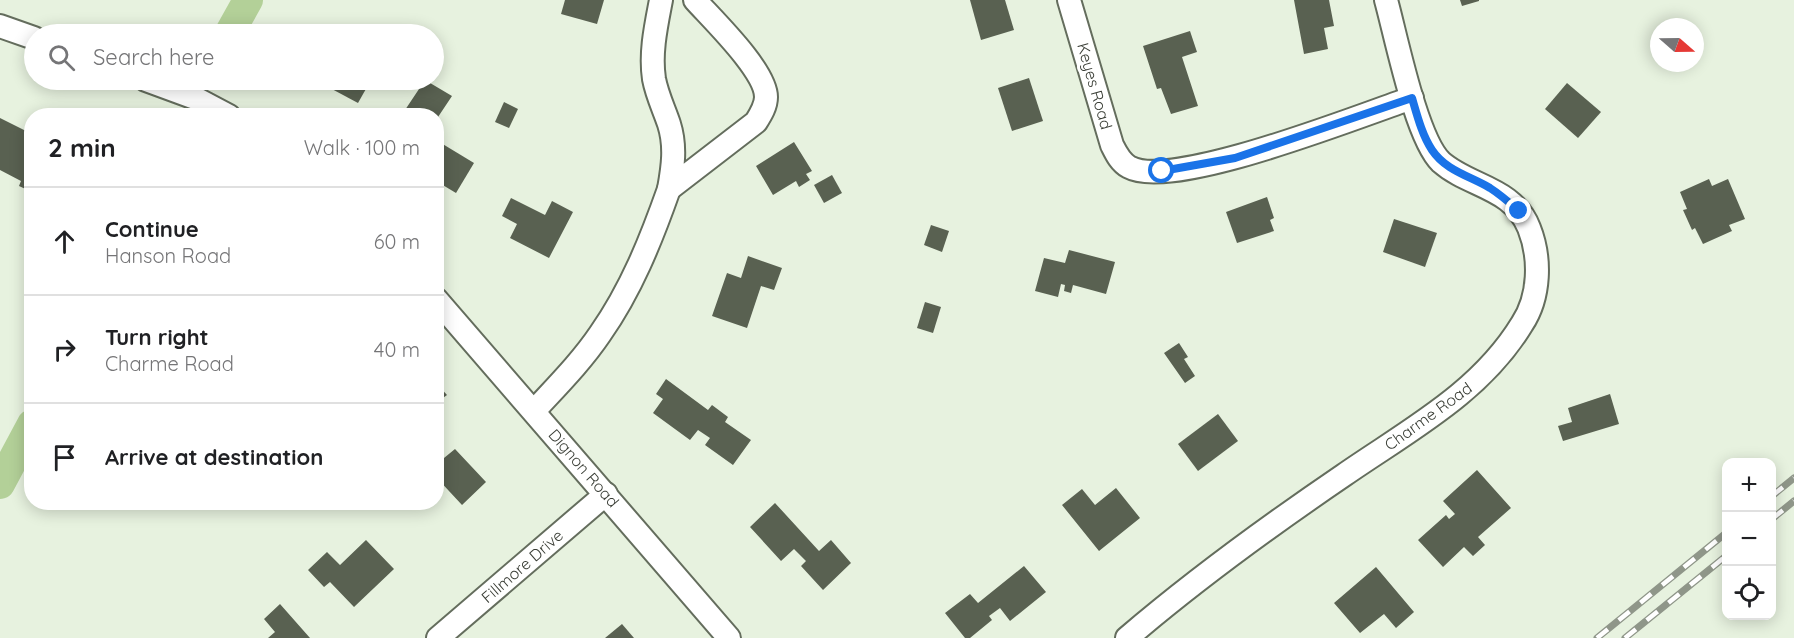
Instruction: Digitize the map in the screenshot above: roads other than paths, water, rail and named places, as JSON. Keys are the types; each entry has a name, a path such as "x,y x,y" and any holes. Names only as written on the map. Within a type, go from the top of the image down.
{"street":[{"path":"534,411 579,363 601,334 620,303 651,241 669,189 674,143 658,93 653,64 661,0"},
{"path":"669,189 756,122 766,98 761,78 695,0"},
{"name":"Keyes Road","path":"1069,0 1112,145 1120,159 1129,167 1162,171 1235,158 1412,98"},
{"name":"Charme Road","path":"1127,638 1247,543 1446,407 1491,366 1523,323 1532,305 1536,286 1534,246 1529,227 1519,211 1504,197 1441,162 1431,149 1412,98 1386,0"},
{"path":"0,26 24,34"},
{"path":"173,90 214,108"},
{"name":"Dignon Road","path":"444,308 729,638"},
{"name":"Fillmore Drive","path":"438,638 606,494"}],"waterway":[{"path":"235,24 248,0"},
{"path":"0,484 24,439"}],"railway":[{"path":"1776,493 1794,478"},
{"path":"1776,516 1794,501"},
{"path":"1597,638 1722,536"},
{"path":"1625,638 1722,559"}]}
